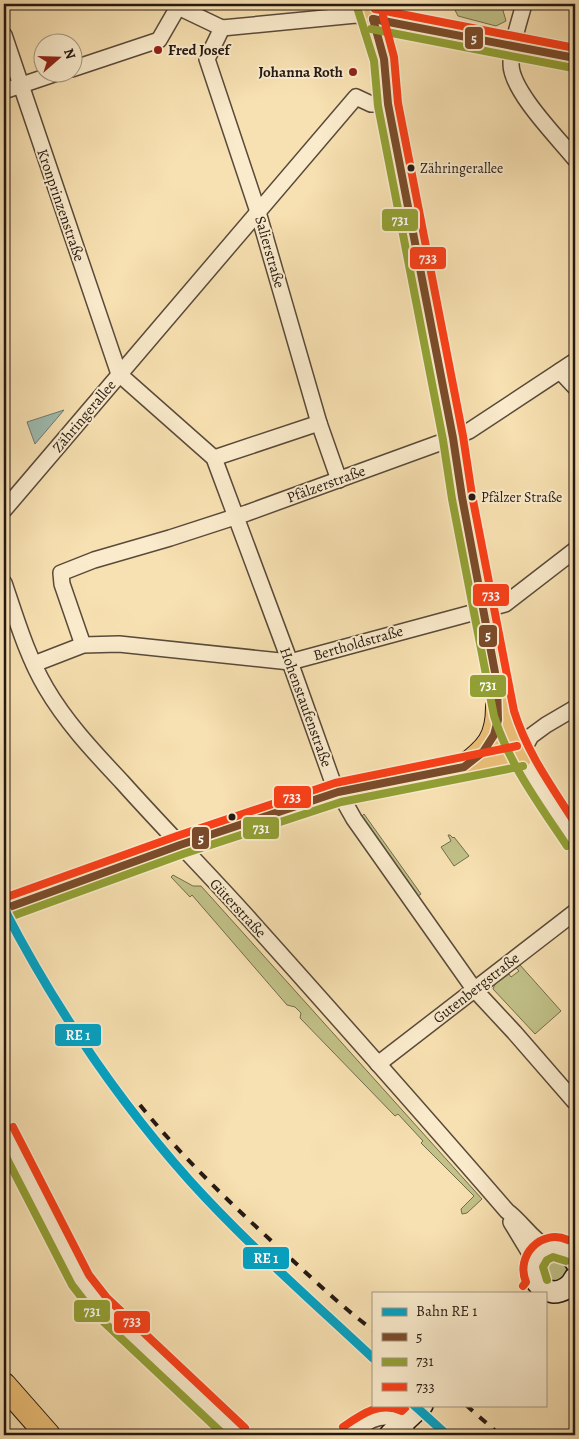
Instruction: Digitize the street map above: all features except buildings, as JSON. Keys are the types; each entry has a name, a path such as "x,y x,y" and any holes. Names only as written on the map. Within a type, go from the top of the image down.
{"main road":[{"path":"575,58 514,46 370,11 384,59 379,104 453,438 483,610 508,730 520,756 568,816 575,841"},
{"path":"464,767 483,752 494,736 498,720 497,683"},
{"path":"4,909 169,849 338,792 520,756"},
{"path":"573,1253 559,1247 541,1254 533,1273 534,1288 551,1291 573,1287"},
{"path":"4,1385 48,1435"},
{"path":"400,1431 421,1406"}],"street":[{"path":"524,4 514,46 511,64 512,71 529,103 575,159"},
{"path":"82,65 158,40 177,6 222,28 356,15 370,11"},
{"name":"Salierstraße","path":"222,28 207,59 258,212 320,423 339,480"},
{"name":"Kronprinzenstraße","path":"4,36 119,374"},
{"path":"4,91 32,82"},
{"name":"Zähringerallee","path":"4,510 356,97 379,104"},
{"name":"Pfälzerstraße","path":"83,646 62,584 61,573 94,560 170,538 235,516 453,438 469,431 575,361"},
{"path":"560,371 575,387"},
{"name":"Hohenstaufenstraße","path":"119,374 214,458 332,780 354,819 474,989 575,1102"},
{"path":"214,458 320,423"},
{"name":"Bertholdstraße","path":"34,664 83,646 119,644 290,662 509,602 575,550"},
{"name":"Güterstraße","path":"4,583 34,664 46,687 68,721 169,849 248,918 418,1108 507,1212 514,1228 541,1254"},
{"path":"520,756 531,736 575,708"},
{"name":"Gutenbergstraße","path":"378,1064 575,912"},
{"path":"4,1132 81,1280 95,1299 238,1435"},
{"path":"348,1435 371,1420 381,1416 396,1418 400,1431"}],"green space":[{"path":"452,4 495,4 502,7 506,21 496,26 458,16"},
{"path":"364,814 421,894 418,896 362,816"},
{"path":"448,835 454,837 469,856 454,866 441,847 451,841"},
{"path":"173,875 193,886 201,886 482,1199 467,1213 462,1214 461,1209 474,1196 421,1143 423,1141 398,1114 395,1116 300,1018 301,1013 295,1007 287,1005 192,895 190,897 171,877"},
{"path":"520,965 561,1011 535,1034 493,989 495,984 509,974 511,977 519,971 516,968"},
{"path":"555,1257 560,1258 566,1264 566,1274 560,1280 555,1281 550,1280 544,1274 543,1269 544,1264 550,1258"}],"water":[{"path":"64,410 35,444 27,422"}],"railway":[{"path":"140,1105 172,1143 224,1196 324,1290 372,1329"},
{"path":"467,1406 500,1435"}],"transit line":[{"name":"731","path":"357,7 374,61 378,106 494,716 500,734 516,767 567,846"},
{"name":"733","path":"375,9 575,48"},
{"name":"733","path":"383,16 394,57 398,103 514,711 533,755 575,823"},
{"name":"5","path":"373,19 575,58"},
{"name":"5","path":"4,909 180,845 338,792 464,767 483,752 494,735 498,720 497,683 462,497 453,438 388,104 384,59 373,19"},
{"name":"731","path":"371,29 573,68"},
{"name":"733","path":"4,898 177,836 335,783 517,746"},
{"name":"731","path":"7,918 183,854 341,802 523,766"},
{"path":"4,909 44,982 88,1051 163,1149 190,1181 234,1227 372,1357"},
{"name":"733","path":"13,1127 89,1275 107,1298 245,1428"},
{"name":"731","path":"4,1153 72,1285 92,1311 224,1435"},
{"name":"733","path":"523,1286 526,1282 524,1263 527,1254 533,1247 540,1241 548,1238 558,1237 568,1240"},
{"name":"731","path":"547,1280 543,1267 547,1260 553,1257 566,1261"},
{"name":"733","path":"343,1427 371,1410 386,1407 402,1411 407,1406"},
{"path":"415,1406 447,1435"}],"place":[{"name":"Fred Josef","path":"158,50"},
{"name":"Johanna Roth","path":"353,72"},
{"name":"Zähringerallee","path":"411,168"},
{"name":"Pfälzer Straße","path":"472,497"}]}
